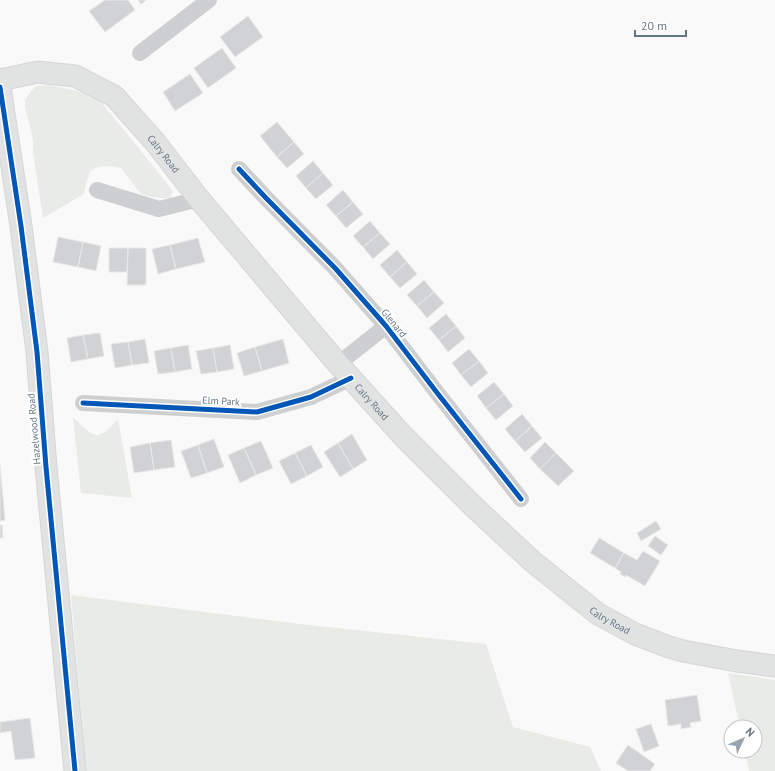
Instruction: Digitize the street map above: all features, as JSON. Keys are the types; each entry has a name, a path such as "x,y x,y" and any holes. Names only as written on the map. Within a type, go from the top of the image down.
{"main road":[{"name":"Calry Road","path":"0,80 38,72 75,76 114,96 345,371 403,436 474,507 532,561 598,614 635,634 669,647 714,657 775,666"},
{"name":"Hazelwood Road","path":"0,87 22,226 37,352 46,467 75,771"}],"street":[{"path":"140,53 209,0"},
{"name":"Glenard","path":"239,169 335,268 386,326 521,499"},
{"path":"97,190 159,209 199,199"},
{"name":"Glenard","path":"345,371 386,326"},
{"name":"Elm Park","path":"84,403 257,412 311,397 345,371"}],"shaded area":[{"path":"49,85 69,89 101,102 166,182 173,192 170,198 158,198 141,194 121,168 109,166 100,167 93,169 90,172 84,194 43,218 33,153 33,140 25,107 25,100 36,86"},
{"path":"73,417 86,430 96,435 105,432 118,419 132,498 81,493"},
{"path":"71,595 300,624 486,644 513,727 590,747 601,771 86,771"},
{"path":"728,673 775,680 775,771 749,771 747,759 763,759 763,719 738,719"}],"building":[{"path":"105,0 128,0 135,10 105,32 89,11"},
{"path":"138,0 146,0 141,4"},
{"path":"248,16 263,37 235,57 220,37"},
{"path":"222,48 236,68 208,88 194,68"},
{"path":"190,74 203,93 175,111 163,92"},
{"path":"277,122 294,142 277,157 260,136"},
{"path":"294,142 304,154 287,168 277,157"},
{"path":"313,161 323,173 306,188 296,176"},
{"path":"323,173 333,185 316,199 306,188"},
{"path":"343,190 353,202 336,216 326,205"},
{"path":"353,202 363,214 346,228 336,216"},
{"path":"370,221 380,233 363,247 353,236"},
{"path":"380,233 390,244 373,259 363,247"},
{"path":"58,237 83,242 78,267 53,262"},
{"path":"198,238 205,262 176,269 170,245"},
{"path":"83,242 101,246 96,271 78,267"},
{"path":"170,245 176,269 158,274 152,249"},
{"path":"109,248 128,248 127,272 109,272"},
{"path":"128,248 146,248 146,285 127,285"},
{"path":"397,250 407,262 390,277 380,265"},
{"path":"407,262 417,274 400,288 390,277"},
{"path":"424,280 434,292 417,306 407,295"},
{"path":"434,292 444,303 427,318 417,306"},
{"path":"446,314 456,326 439,340 429,328"},
{"path":"456,326 465,338 448,352 439,340"},
{"path":"100,333 104,356 88,359 83,335"},
{"path":"83,335 88,359 71,362 67,338"},
{"path":"145,339 149,363 132,365 128,342"},
{"path":"283,339 289,363 262,371 255,347"},
{"path":"128,342 132,365 115,368 111,344"},
{"path":"188,345 192,369 175,372 171,348"},
{"path":"230,345 234,369 217,372 213,348"},
{"path":"255,347 262,371 244,376 237,353"},
{"path":"171,348 175,372 158,374 154,351"},
{"path":"213,348 217,372 201,374 196,351"},
{"path":"469,349 479,361 461,375 452,363"},
{"path":"479,361 488,373 471,387 461,375"},
{"path":"494,382 504,394 486,408 477,396"},
{"path":"504,394 513,406 496,420 486,408"},
{"path":"522,414 532,426 515,441 505,429"},
{"path":"532,426 542,438 525,452 515,441"},
{"path":"352,434 367,460 353,469 338,443"},
{"path":"214,439 224,467 207,473 198,445"},
{"path":"171,440 175,467 154,470 150,443"},
{"path":"261,441 273,468 256,475 244,448"},
{"path":"545,442 556,453 540,469 530,458"},
{"path":"150,443 154,470 134,473 130,447"},
{"path":"338,443 353,469 340,477 324,452"},
{"path":"198,445 207,473 191,478 181,451"},
{"path":"311,445 323,467 307,476 295,453"},
{"path":"244,448 256,475 240,483 228,455"},
{"path":"295,453 307,476 291,484 279,461"},
{"path":"556,453 574,471 558,486 540,469"},
{"path":"0,465 5,520 0,521"},
{"path":"656,521 661,529 641,541 637,533"},
{"path":"0,525 2,525 3,538 0,538"},
{"path":"655,536 668,545 661,555 648,546"},
{"path":"599,538 624,553 615,568 590,553"},
{"path":"643,551 660,561 645,586 626,575 625,577 620,574 621,572 615,568 624,553 637,560"},
{"path":"697,695 701,721 690,723 691,727 681,729 681,724 668,726 665,700"},
{"path":"30,718 35,758 15,760 11,731 0,733 0,722"},
{"path":"651,724 659,746 644,752 636,729"},
{"path":"628,745 655,764 650,771 628,771 616,763"}],"cycle path":[{"path":"0,87 21,226 37,352 46,467 75,771"},
{"path":"239,169 335,268 386,326 521,499"},
{"path":"83,403 257,412 311,397 351,378"}]}
